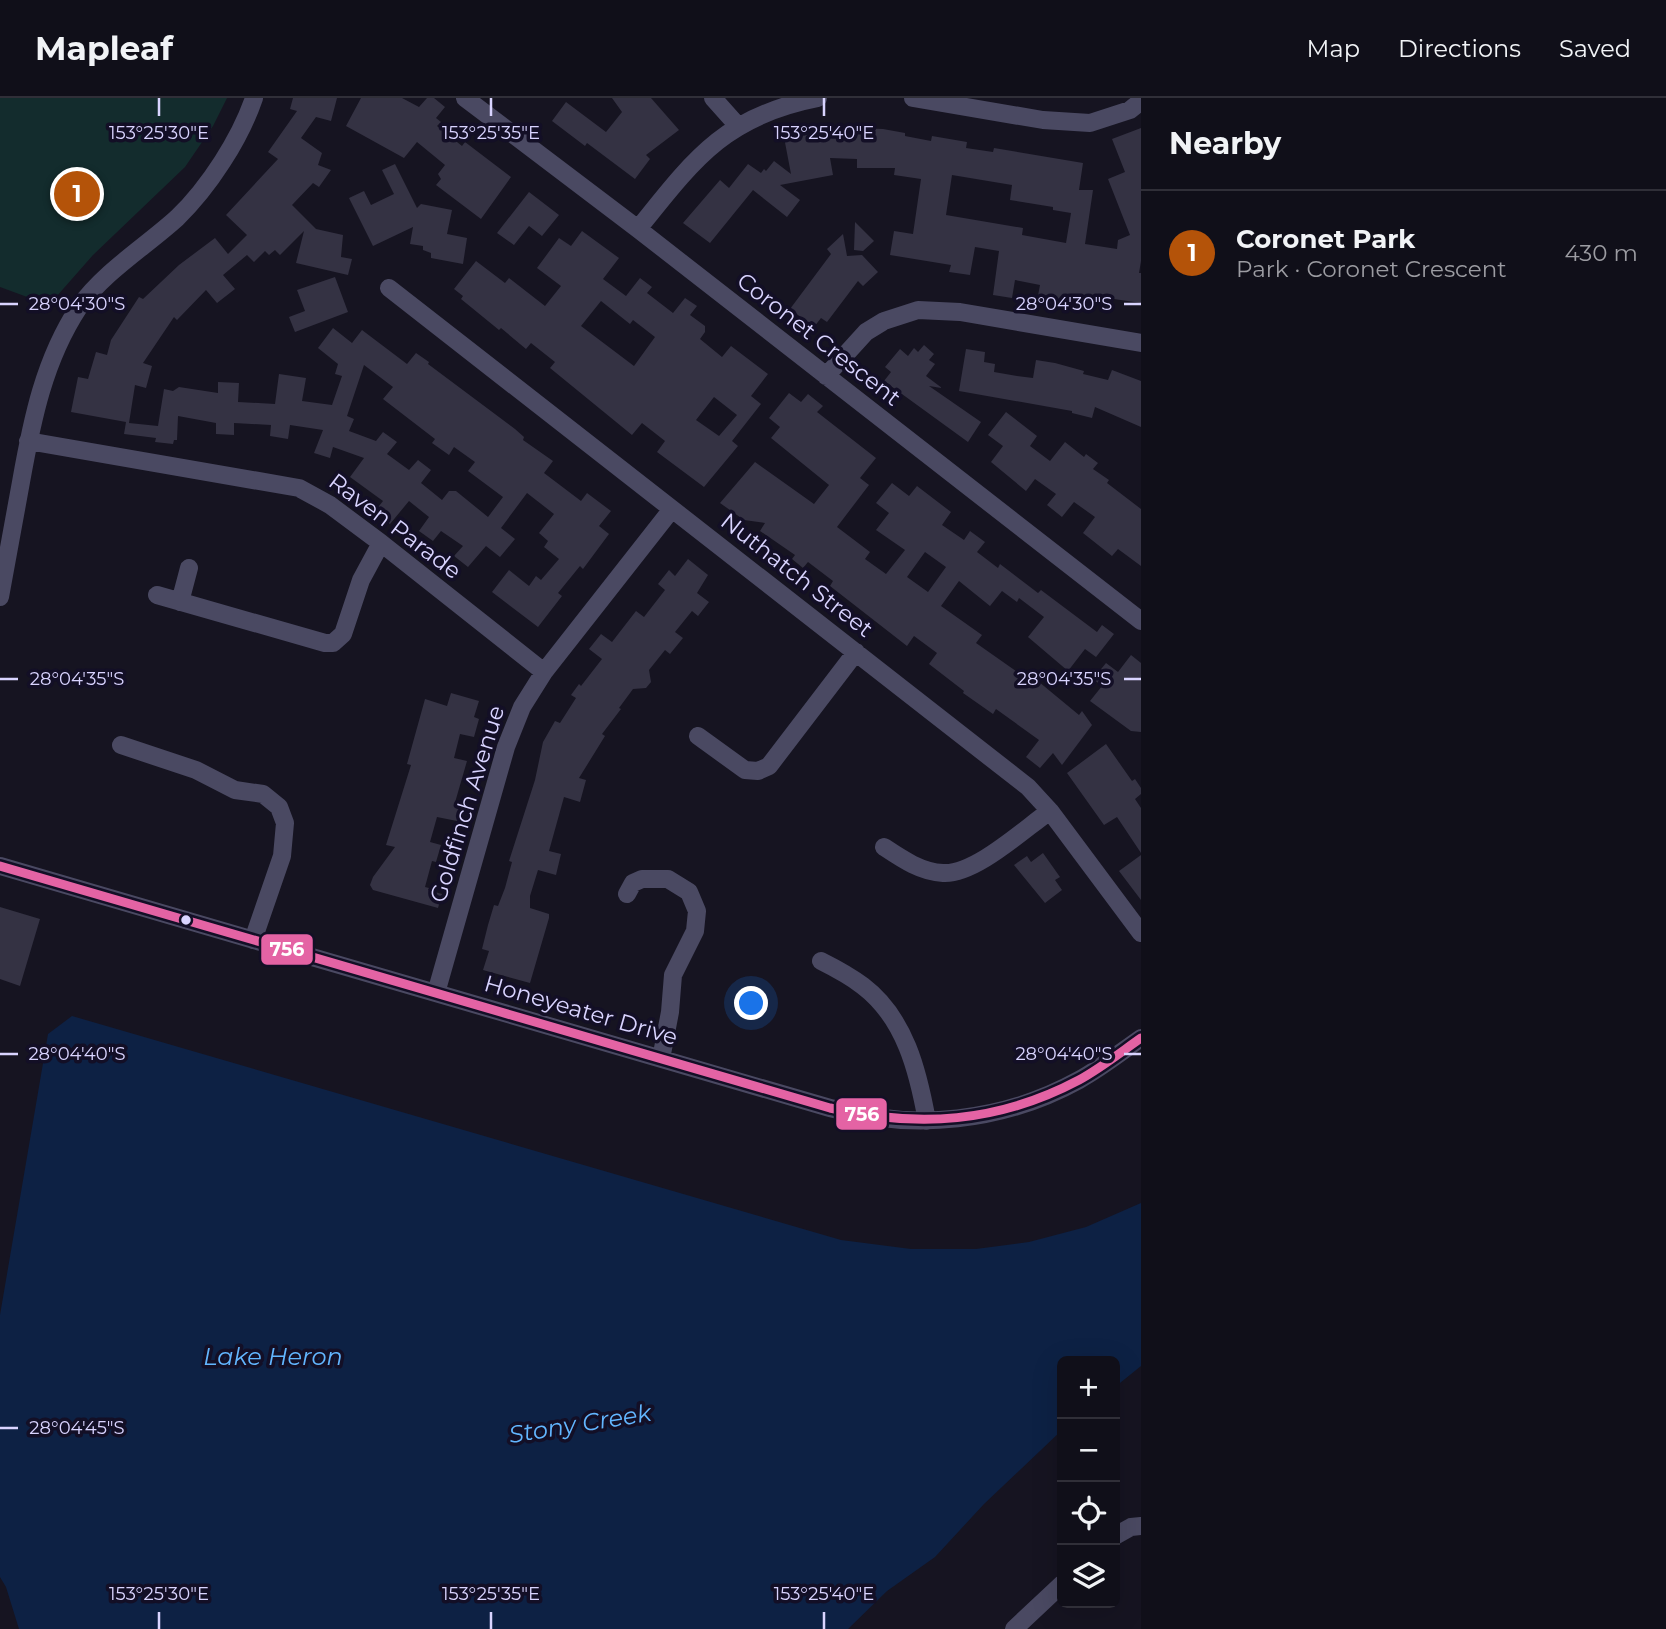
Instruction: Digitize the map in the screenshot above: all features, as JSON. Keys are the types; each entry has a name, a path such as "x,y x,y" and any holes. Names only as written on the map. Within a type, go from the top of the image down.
{"street":[{"path":"0,597 28,441 48,367 80,306 125,260 178,217 219,167 254,98"},
{"name":"Coronet Crescent","path":"465,98 638,229 1141,621"},
{"path":"713,98 738,126"},
{"path":"638,229 701,154 738,126 777,108 818,98"},
{"path":"913,98 1042,120 1090,123 1130,110 1141,101"},
{"name":"Nuthatch Street","path":"389,288 1028,787 1050,811 1141,933"},
{"path":"826,376 866,332 884,321 918,310 960,312 1141,343"},
{"name":"Raven Parade","path":"28,441 299,488 330,505 544,672"},
{"name":"Goldfinch Avenue","path":"436,993 506,747 522,707 544,672 672,509"},
{"path":"157,595 333,643 343,634 361,580 380,544"},
{"path":"180,602 189,568"},
{"path":"698,736 745,770 758,771 769,766 856,652"},
{"path":"121,745 196,770 235,790 263,794 279,807 285,823 282,856 253,940"},
{"path":"884,847 911,864 927,870 952,873 979,862 1050,811"},
{"name":"Honeyeater Drive","path":"0,866 846,1113 879,1118 927,1121 981,1115 1038,1099 1090,1074 1141,1038"},
{"path":"627,894 633,883 642,879 668,879 689,892 697,911 695,931 673,975 670,1012 661,1059"},
{"path":"821,961 864,986 898,1027 915,1068 927,1121"},
{"path":"1120,1533 1131,1527 1141,1526"},
{"path":"1014,1629 1057,1589"}],"green space":[{"path":"0,98 227,98 213,126 185,167 93,255 49,305 0,287"}],"water":[{"name":"Lake Heron","path":"72,1016 841,1240 911,1249 976,1249 1029,1242 1086,1227 1141,1203 1141,1366 1120,1383 1120,1356 1057,1356 1057,1435 984,1504 935,1557 887,1591 848,1629 19,1629 6,1587 0,1577 0,1315 48,1034"}],"building":[{"path":"293,98 337,98 331,121 316,117 301,138 322,153 318,165 331,170 319,187 313,183 292,205 316,229 343,235 341,257 352,259 348,275 296,263 304,231 280,255 275,250 269,255 265,251 254,262 247,255 223,275 235,289 217,303 206,290 177,320 174,317 143,363 152,366 146,388 135,385 129,423 158,426 164,389 173,391 179,387 218,393 218,382 239,383 238,402 275,404 279,374 306,378 302,401 332,405 342,376 335,374 338,364 318,348 333,328 352,343 362,330 407,364 416,353 553,461 544,473 581,501 587,493 611,511 599,526 609,534 583,569 580,566 558,593 562,596 538,627 492,592 509,570 529,586 536,576 541,580 559,559 544,547 548,541 539,533 554,514 527,493 501,528 515,539 500,557 486,546 468,567 454,556 463,546 441,531 433,541 419,531 429,517 409,501 390,524 375,511 383,501 350,477 364,458 333,447 330,458 314,453 323,430 290,425 288,439 270,436 271,425 234,423 234,435 216,434 216,423 178,416 177,440 174,440 173,444 155,442 156,438 124,434 126,422 71,412 78,377 88,379 96,352 107,355 111,340 139,297 143,299 179,265 215,238 228,254 247,235 226,215 278,159 268,152 297,111 290,109","holes":["364,365 393,387 383,399 435,439 432,443 449,455 454,447 475,462 468,471 503,497 488,517 456,491 449,491 442,500 421,483 431,470 418,460 409,470 387,454 397,442 383,432 376,441 349,431 354,419 347,416"]},
{"path":"361,98 402,98 419,107 427,98 434,98 445,107 436,118 441,122 437,126 462,146 465,142 511,177 481,219 436,185 441,179 438,174 445,165 417,142 404,158 346,126"},
{"path":"612,98 651,98 679,130 646,155 650,159 635,179 552,121 566,102 606,132 622,112"},
{"path":"858,128 883,129 931,141 932,136 967,142 966,148 993,152 994,148 1083,163 1079,190 1093,190 1085,244 1117,249 1118,240 1130,235 1108,179 1125,172 1112,139 1141,128 1141,303 1087,295 1085,309 1037,301 1040,285 1015,280 1012,298 993,295 999,251 975,247 970,275 949,272 951,265 890,255 894,231 913,234 921,179 894,175 895,168 857,168 857,159 830,158 833,175 780,185 800,200 787,217 753,190 710,243 683,223 720,180 729,188 748,164 761,173 774,161 791,174 783,132 799,129 800,136 825,132 826,136 857,136","holes":["952,175 1012,185 1010,200 1053,207 1053,210 1071,213 1066,243 1022,235 1023,228 946,215"]},
{"path":"395,164 417,208 421,204 452,210 447,234 467,238 463,264 431,258 431,253 423,250 423,246 410,244 413,227 373,246 349,198 364,191 371,205 394,194 382,170"},
{"path":"529,192 559,215 542,236 529,226 514,245 497,233"},
{"path":"855,222 874,241 863,251 854,250"},
{"path":"582,231 619,258 603,279 626,296 640,278 652,287 647,293 673,313 685,298 697,306 690,315 705,326 705,332 700,339 722,357 731,346 768,374 751,396 761,404 732,441 738,446 704,487 657,452 665,441 642,423 632,435 550,368 555,362 531,343 526,349 501,328 499,330 461,299 463,296 454,289 476,261 505,283 509,278 545,306 561,286 537,268 559,238 571,246","holes":["601,301 630,324 633,320 655,337 634,366 581,326","714,397 737,415 719,436 696,420"]},
{"path":"843,234 847,256 862,255 878,272 863,286 858,281 827,322 821,318 814,327 790,309 831,254 827,249"},
{"path":"335,277 348,312 295,332 289,317 305,311 297,290"},
{"path":"924,345 934,354 929,360 935,364 926,376 942,388 929,386 981,422 968,442 884,381 891,372 885,367 900,349 908,356 914,348 918,352"},
{"path":"966,349 985,352 984,362 995,364 994,372 1033,378 1036,360 1084,371 1083,374 1108,380 1112,370 1141,381 1141,427 1095,407 1092,418 1072,411 959,391"},
{"path":"789,393 801,402 808,394 823,406 817,412 876,458 860,478 869,485 837,527 870,552 865,559 886,574 905,550 876,530 889,513 876,503 892,483 909,496 917,486 951,512 942,525 964,540 970,531 985,542 977,552 998,568 1000,564 1038,593 1041,590 1097,632 1102,625 1114,634 1096,657 1085,649 1068,671 1028,637 1044,617 1019,598 1017,602 1002,591 990,606 959,581 941,606 982,635 976,643 1030,681 1033,677 1079,715 1082,711 1092,725 1062,765 1053,753 1040,768 1026,757 1039,740 996,709 993,714 929,664 937,653 914,636 907,646 830,586 833,581 808,562 803,568 792,559 795,555 760,531 765,523 744,520 720,503 755,462 814,504 829,485 771,438 780,427 769,418","holes":["925,552 946,567 928,592 907,577"]},
{"path":"1006,412 1037,436 1030,446 1050,461 1065,442 1084,457 1086,454 1098,463 1093,469 1141,509 1141,566 1118,549 1112,556 1083,533 1095,517 1074,502 1062,517 1047,505 1056,494 1035,479 1026,491 991,462 1003,446 988,435"},
{"path":"688,559 708,575 697,593 709,602 698,616 692,611 675,632 683,638 670,654 665,650 649,670 651,682 646,688 633,689 602,734 605,736 579,778 586,780 580,802 564,797 549,851 561,854 556,875 538,870 530,896 530,908 549,914 549,918 530,983 483,970 489,951 482,949 488,925 494,905 498,906 505,888 512,862 509,861 535,780 543,742 555,721 560,723 576,698 571,695 602,659 589,649 601,634 612,642 636,611 644,617 665,590 658,584 669,570 675,576"},
{"path":"1131,655 1141,663 1141,732 1131,731 1090,701 1102,686 1093,679 1106,663 1118,672"},
{"path":"451,693 479,701 474,717 479,719 474,737 460,734 454,758 467,761 454,806 466,809 462,822 437,817 430,842 441,845 436,862 432,861 425,887 442,894 438,908 373,890 370,885 395,847 386,845 411,765 407,764 425,699 447,706"},
{"path":"1106,744 1132,781 1135,779 1141,788 1141,794 1135,799 1141,808 1141,853 1117,817 1104,825 1067,773"},
{"path":"1043,853 1060,877 1055,880 1062,890 1045,903 1014,865 1027,856 1031,862"},
{"path":"1141,855 1141,900 1119,871"},
{"path":"0,907 40,919 20,986 0,979"}],"transit line":[{"name":"756","path":"0,866 830,1108 863,1114 895,1118 957,1118 1018,1105 1079,1080 1141,1038"}],"place":[{"name":"Coronet Park","path":"77,194"}],"water label":[{"name":"Stony Creek","path":"580,1424"}]}
